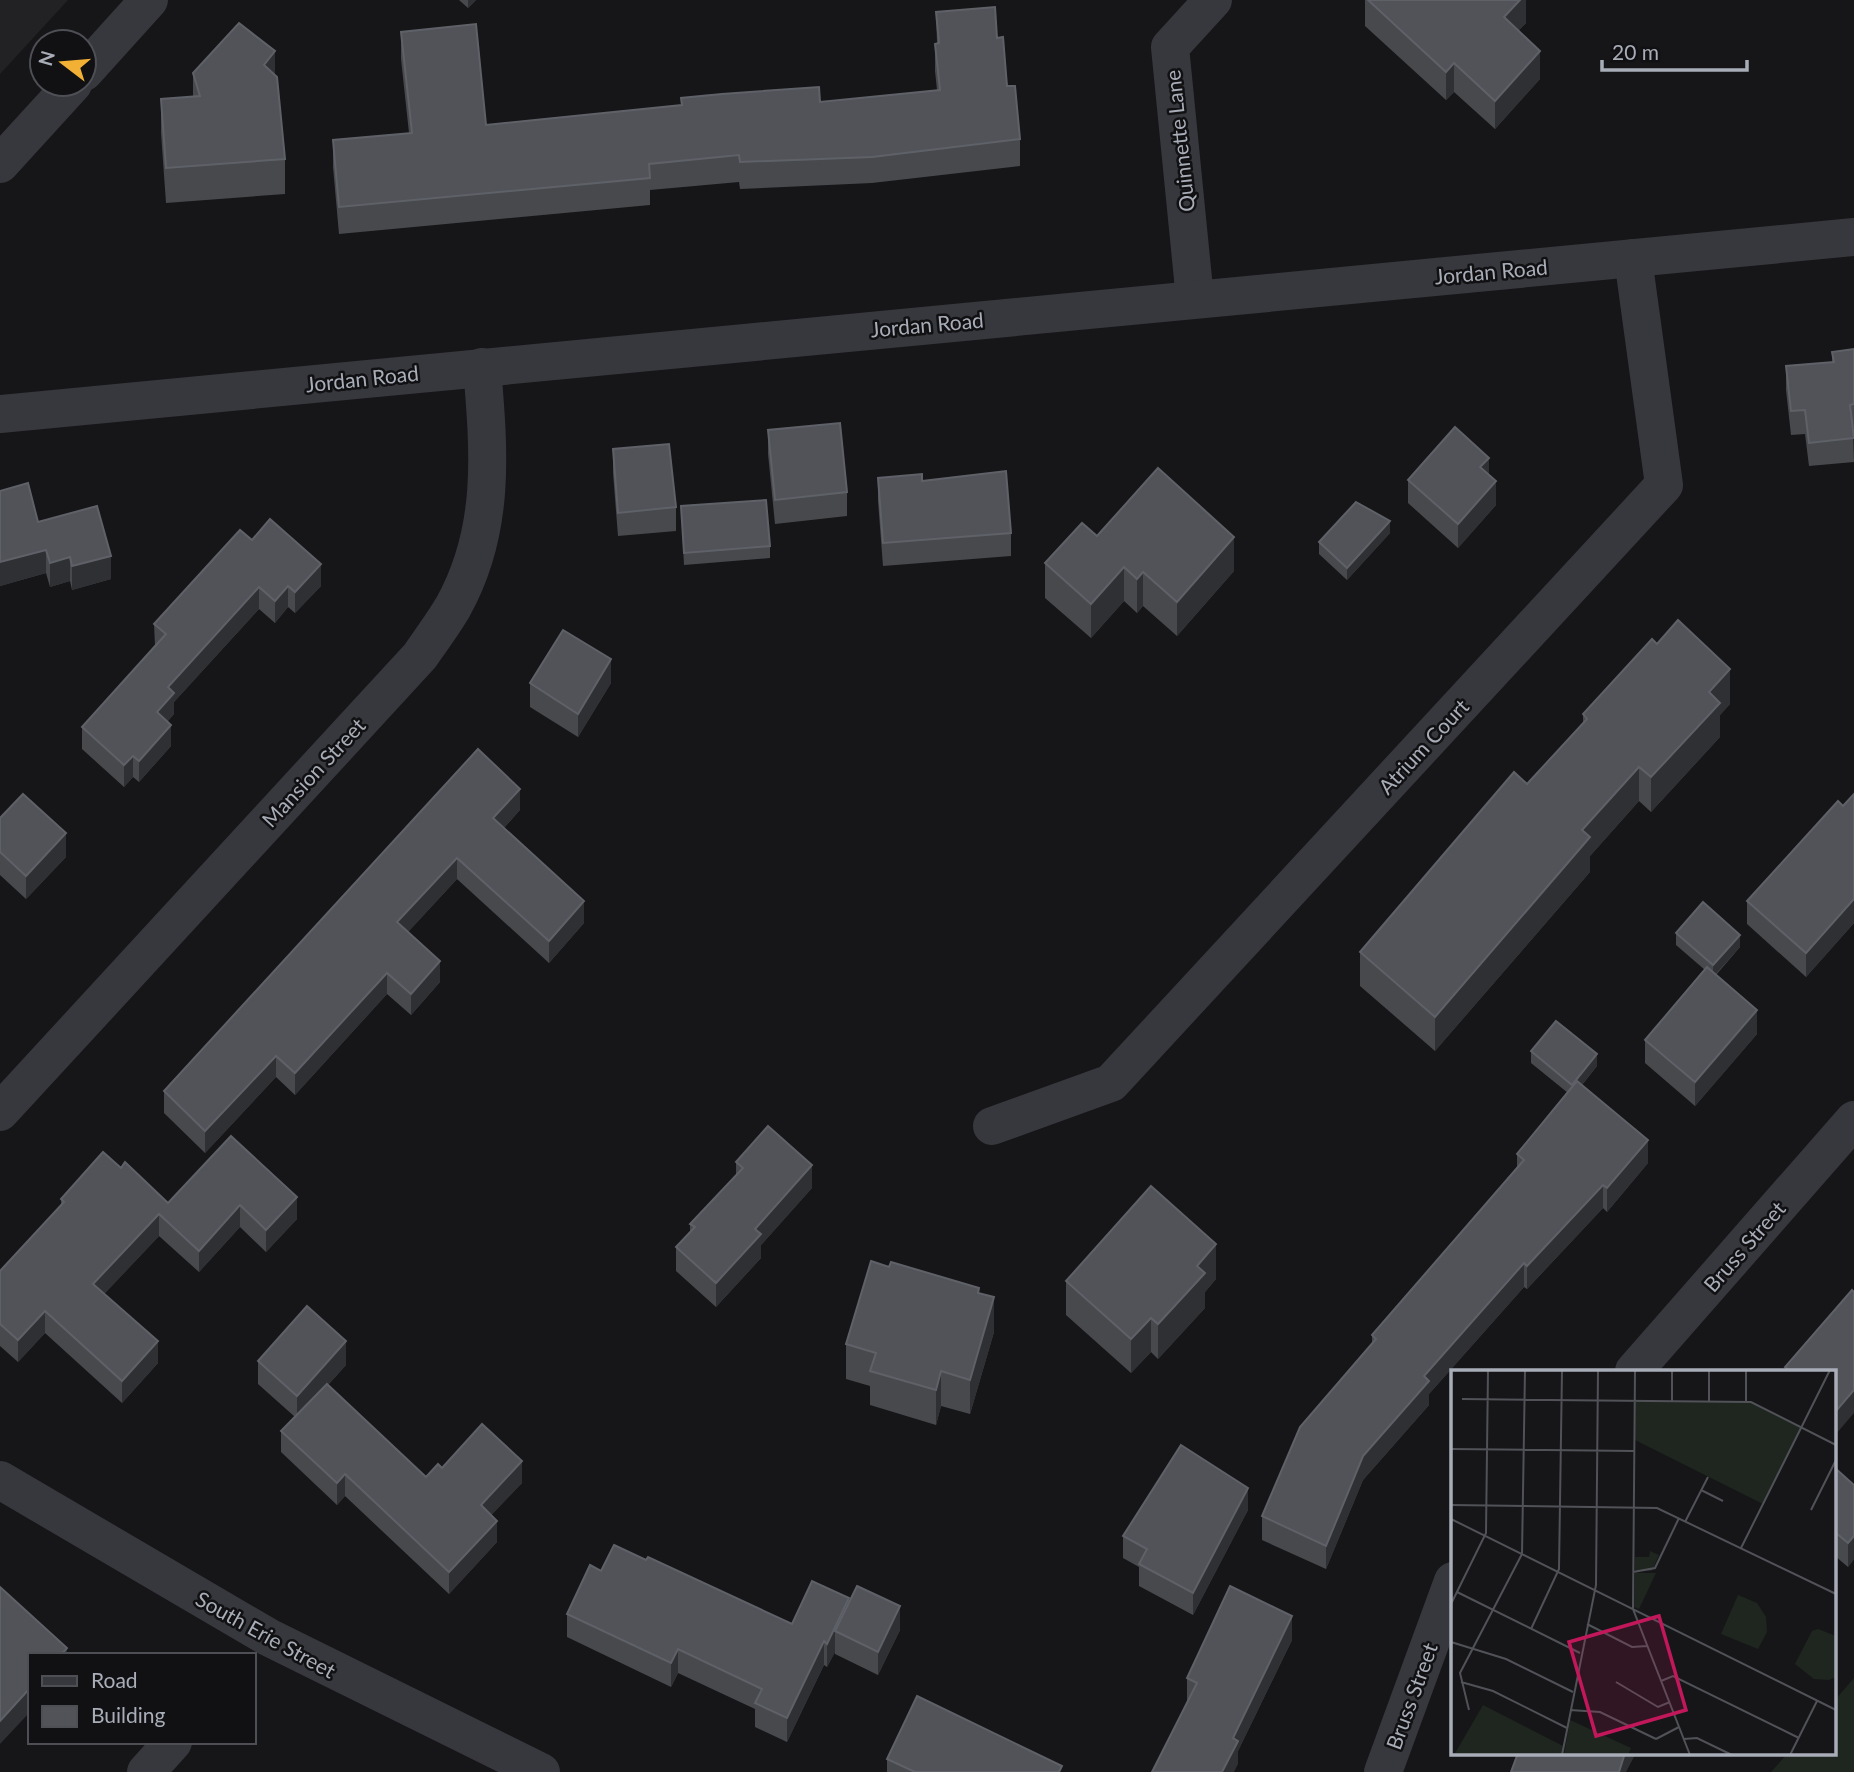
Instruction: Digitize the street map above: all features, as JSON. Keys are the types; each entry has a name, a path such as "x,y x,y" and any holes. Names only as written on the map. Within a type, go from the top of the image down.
{"street":[{"path":"98,56 149,0"},
{"name":"Quinnette Lane","path":"1195,299 1170,47 1213,0"},
{"path":"0,164 60,98"},
{"name":"Jordan Road","path":"0,414 1854,237"},
{"name":"Atrium Court","path":"992,1126 1111,1083 1664,485 1633,258"},
{"name":"Mansion Street","path":"0,1112 420,656 453,607 474,558 486,511 490,447 482,367"},
{"name":"Bruss Street","path":"1635,1370 1854,1120"},
{"name":"South Erie Street","path":"0,1480 260,1646 541,1772"},
{"name":"Bruss Street","path":"1383,1772 1451,1586"},
{"path":"146,1772 171,1744"}],"shaded area":[{"path":"0,0 68,0 42,28 28,28 28,44 0,74"},
{"path":"1854,1678 1854,1772 1771,1772 1787,1754 1836,1754 1836,1699"}],"building":[{"path":"1368,0 1520,0 1504,17 1540,51 1495,101 1454,63 1446,72"},
{"path":"995,7 997,38 1003,37 1007,86 1015,86 1020,139 872,157 740,162 739,155 649,164 650,178 339,207 333,140 412,133 401,32 476,24 486,125 682,105 681,98 722,94 819,87 820,102 940,90 935,44 939,43 936,12"},
{"path":"239,23 275,51 264,65 277,77 285,159 166,168 161,99 200,96 193,73"},
{"path":"1854,349 1854,404 1850,405 1854,438 1809,443 1805,410 1791,411 1786,366 1834,362 1832,352"},
{"path":"840,423 847,492 775,500 768,430"},
{"path":"1455,427 1489,458 1480,467 1496,481 1458,524 1408,480"},
{"path":"669,444 676,507 618,513 613,449"},
{"path":"1158,468 1234,537 1177,602 1143,572 1137,579 1124,567 1091,604 1045,563 1082,523 1097,536"},
{"path":"1006,471 1011,533 883,543 878,478 922,474 922,481"},
{"path":"28,483 38,522 97,506 111,556 72,566 70,557 50,563 46,550 0,562 0,491"},
{"path":"766,500 770,546 684,553 681,506"},
{"path":"1356,502 1390,521 1347,568 1319,542"},
{"path":"270,519 321,564 295,592 288,586 275,601 259,587 168,687 174,693 157,712 171,725 139,761 133,756 124,765 82,727 166,634 154,624 240,530 252,540"},
{"path":"1678,620 1730,669 1709,692 1720,703 1651,777 1639,767 1582,830 1590,837 1435,1017 1360,952 1514,772 1527,784 1587,719 1583,714 1652,639 1657,644"},
{"path":"563,630 611,659 578,714 530,683"},
{"path":"478,749 520,789 493,818 584,901 549,941 457,858 397,922 440,961 411,994 387,973 295,1073 276,1056 205,1131 164,1091"},
{"path":"23,794 66,833 26,876 0,852 0,818"},
{"path":"1854,794 1854,899 1806,953 1747,901 1838,801 1843,806"},
{"path":"1703,902 1740,935 1713,965 1676,933"},
{"path":"1707,967 1757,1010 1695,1082 1645,1040"},
{"path":"1556,1021 1597,1054 1572,1085 1531,1051"},
{"path":"1577,1081 1648,1140 1607,1188 1603,1185 1527,1266 1524,1263 1424,1376 1429,1381 1363,1456 1326,1546 1262,1516 1300,1427 1376,1339 1372,1335 1524,1160 1517,1154"},
{"path":"768,1126 812,1165 755,1229 761,1234 716,1283 676,1247 695,1227 690,1224 743,1168 736,1162"},
{"path":"231,1136 297,1197 266,1230 240,1205 199,1251 159,1214 93,1284 158,1341 122,1381 45,1311 18,1340 0,1324 0,1271 64,1202 61,1199 103,1152 121,1168 125,1162 168,1203"},
{"path":"1151,1186 1216,1244 1197,1266 1205,1273 1158,1324 1151,1318 1131,1339 1066,1281"},
{"path":"871,1261 889,1267 891,1262 979,1288 978,1293 994,1297 970,1380 941,1371 936,1390 870,1371 876,1353 846,1344"},
{"path":"1852,1290 1854,1390 1836,1411 1836,1370 1789,1370 1785,1367"},
{"path":"307,1306 346,1341 297,1396 258,1361"},
{"path":"327,1384 426,1477 438,1464 442,1468 482,1424 522,1461 481,1505 497,1521 449,1572 345,1474 337,1483 281,1431"},
{"path":"1181,1445 1248,1488 1193,1593 1139,1564 1147,1549 1123,1536"},
{"path":"1836,1469 1854,1485 1854,1536 1848,1543 1836,1533"},
{"path":"614,1545 646,1560 648,1557 792,1624 812,1581 849,1598 827,1644 824,1641 787,1718 755,1703 762,1689 678,1649 671,1663 567,1614 590,1565 601,1571"},
{"path":"857,1586 900,1606 878,1652 835,1631"},
{"path":"1230,1586 1292,1616 1233,1738 1238,1741 1222,1772 1152,1772 1197,1683 1187,1678"},
{"path":"0,1587 67,1648 63,1653 28,1653 28,1690 0,1721"},
{"path":"917,1696 1062,1766 1059,1772 915,1772 887,1759"},
{"path":"1518,1754 1625,1754 1619,1772 1511,1772"}]}
